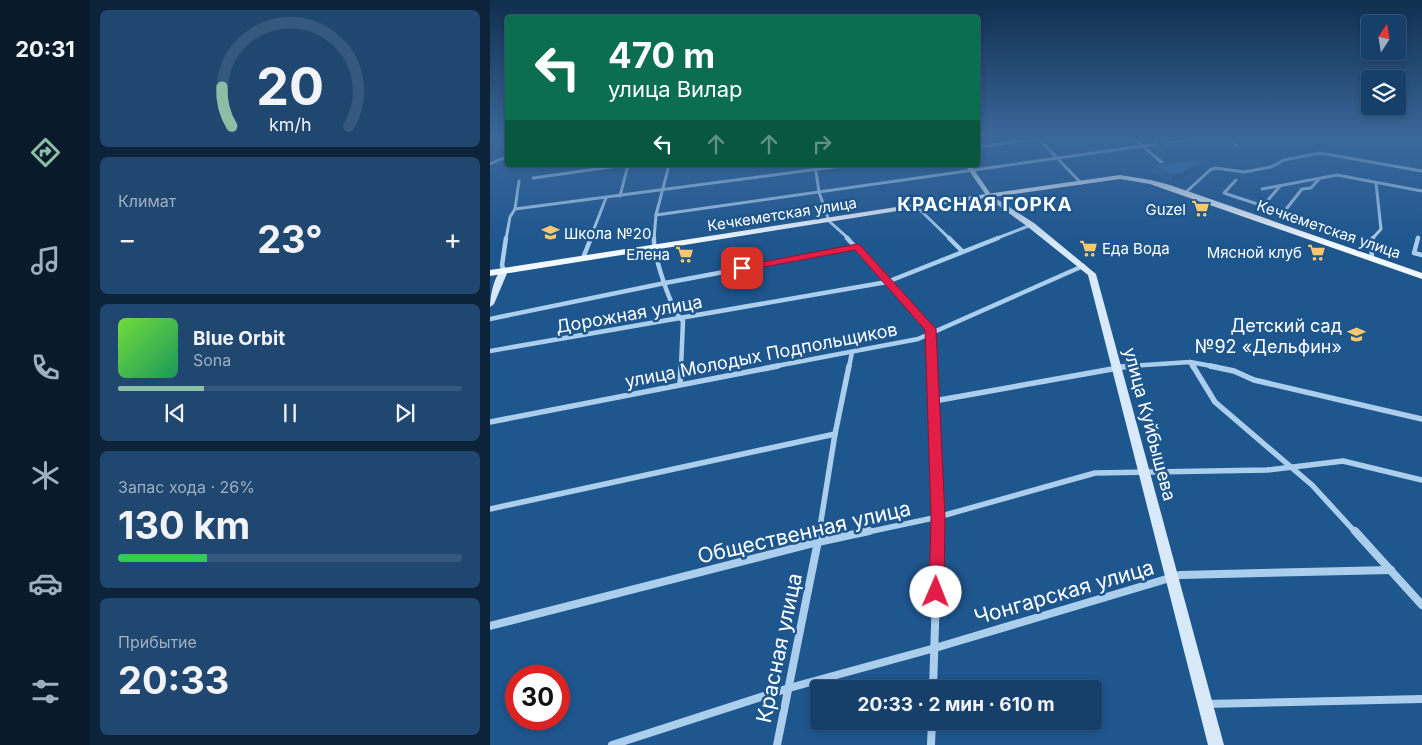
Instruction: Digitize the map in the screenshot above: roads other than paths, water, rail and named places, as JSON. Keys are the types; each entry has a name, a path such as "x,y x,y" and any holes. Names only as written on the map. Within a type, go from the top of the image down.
{"main road":[{"name":"улица Куйбышева","path":"974,174 990,197 1031,225 1092,274 1146,472 1216,745"},
{"name":"Кечкеметская улица","path":"490,273 916,206 990,197 1110,178 1131,178 1185,193 1422,276"},
{"path":"490,304 504,271"}],"street":[{"path":"533,178 564,174"},
{"path":"620,196 625,174"},
{"path":"667,174 656,215 654,245 665,283 680,319 683,321 680,384"},
{"path":"515,210 771,174"},
{"path":"816,174 829,221 857,247 930,329 938,517 933,680"},
{"path":"656,215 934,174"},
{"path":"1071,174 1081,183"},
{"path":"1185,193 1206,174"},
{"path":"1262,189 1337,175 1422,191"},
{"path":"1283,213 1302,189 1311,188 1319,179"},
{"path":"1236,180 1224,193 1330,228"},
{"path":"504,271 502,265 508,227 510,217 515,210 519,182"},
{"path":"1372,258 1371,242 1381,229 1376,183"},
{"path":"1262,206 1280,185"},
{"path":"583,258 606,198"},
{"path":"916,206 962,251"},
{"name":"Дорожная улица","path":"490,351 887,282 1031,225"},
{"path":"1418,237 1414,252 1422,255"},
{"path":"490,319 665,283 857,247"},
{"name":"улица Молодых Подпольщиков","path":"490,422 931,335 1084,266"},
{"name":"Красная улица","path":"776,745 818,542 835,434 852,352"},
{"path":"934,400 1117,367 1190,362 1234,371 1254,380 1422,419"},
{"path":"1190,362 1215,402 1312,484 1422,605"},
{"path":"490,509 835,434"},
{"name":"Общественная улица","path":"490,626 818,542 938,517 1095,474 1218,472 1343,461 1422,480"},
{"name":"Чонгарская улица","path":"612,745 789,688 935,648 1172,579 1180,575 1391,570"},
{"path":"1206,704 1422,699"},
{"path":"931,745 932,730"}],"place":[{"name":"Guzel","path":"1200,209"},
{"name":"Школа №20","path":"550,233"},
{"name":"Еда Вода","path":"1088,248"},
{"name":"Мясной клуб","path":"1316,252"},
{"name":"Елена","path":"684,254"},
{"name":"Детский сад №92 «Дельфин»","path":"1356,335"}],"district":[{"name":"КРАСНАЯ ГОРКА","path":"985,204"}]}
